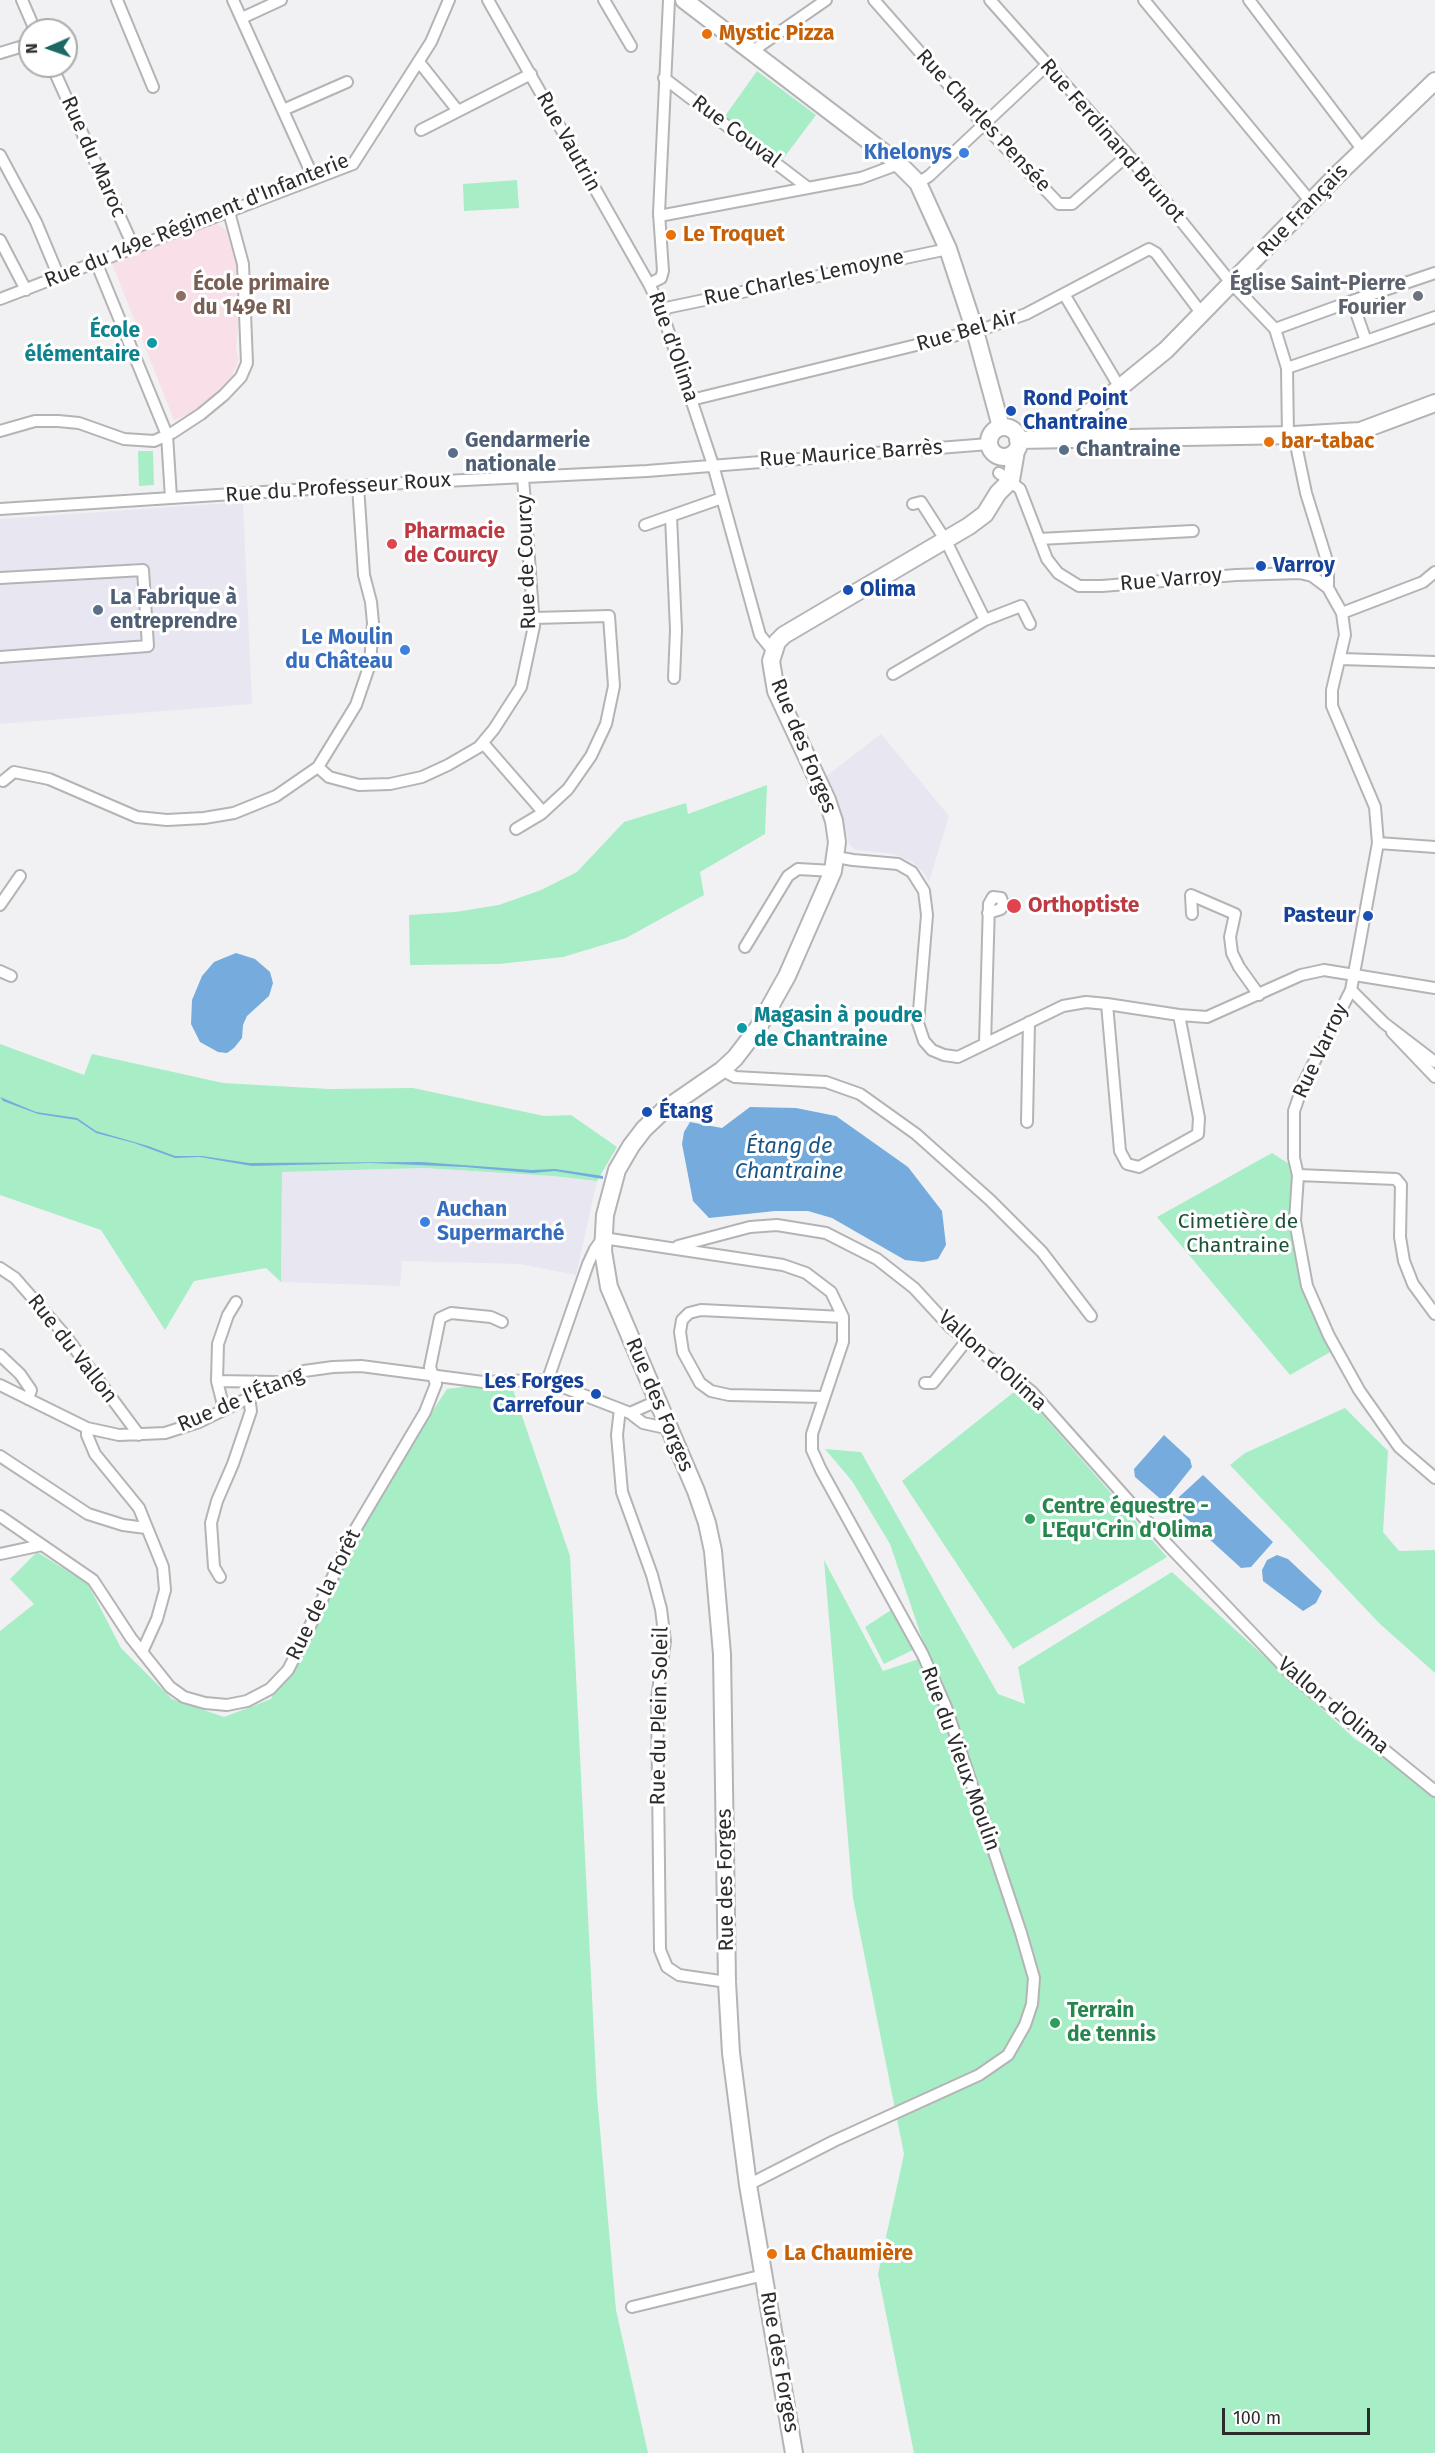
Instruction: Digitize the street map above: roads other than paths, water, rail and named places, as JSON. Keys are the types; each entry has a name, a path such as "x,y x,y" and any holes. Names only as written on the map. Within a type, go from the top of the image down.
{"main road":[{"path":"684,0 899,164 918,183 948,249 975,331"},
{"name":"Rue Français","path":"1070,439 1070,428 1166,350 1362,150 1435,81"},
{"name":"Rue des Forges","path":"794,2453 748,2185 730,2053 722,1654 716,1574 707,1523 609,1287 603,1238 610,1195 617,1170 631,1146 664,1110 722,1070 746,1044 770,1010 787,976 835,864 834,821 827,800 776,691 772,671 773,651 784,635 946,541 984,514 998,493 1005,457 992,433 1001,427 975,331"},
{"path":"1005,457 1070,439 1291,436 1360,431 1435,403"}],"street":[{"path":"22,0 30,18"},
{"path":"117,0 153,87"},
{"path":"233,0 314,179"},
{"path":"242,18 281,0"},
{"name":"Rue du 149e Régiment d'Infanterie","path":"0,299 353,164 431,42 449,0"},
{"name":"Rue Vautrin","path":"488,0 649,284"},
{"path":"603,0 631,46"},
{"name":"Rue d'Olima","path":"669,0 659,216 663,271 661,278 649,284 661,309 713,465 760,635 773,651"},
{"path":"751,52 813,4 826,0"},
{"name":"Rue Charles Pensée","path":"874,0 983,124 1059,204 1072,204 1128,155"},
{"name":"Rue Ferdinand Brunot","path":"990,0 1128,155 1232,284 1275,329"},
{"path":"1144,0 1311,202"},
{"path":"1249,0 1362,150"},
{"path":"0,53 18,48"},
{"path":"419,62 458,111"},
{"path":"918,183 929,176 1047,65"},
{"path":"421,130 531,74"},
{"name":"Rue du Maroc","path":"57,78 134,248"},
{"name":"Rue Couval","path":"664,78 807,187"},
{"path":"283,110 347,82"},
{"path":"0,155 36,222 59,277"},
{"path":"659,216 861,178 899,164"},
{"path":"0,431 35,421 58,421 79,423 124,439 154,441 201,414 224,395 241,377 248,363 243,264 229,212"},
{"path":"0,240 26,290"},
{"name":"Rue Charles Lemoyne","path":"661,309 948,249"},
{"name":"Rue Bel Air","path":"692,400 975,331 1026,314 1149,249 1156,253 1202,314"},
{"path":"96,262 167,435 171,498"},
{"path":"1328,588 1328,564 1291,436 1287,368 1275,329 1435,273"},
{"path":"1064,294 1120,388"},
{"path":"1352,301 1366,341"},
{"path":"1287,368 1435,317"},
{"name":"Rue Maurice Barrès","path":"713,465 1005,457"},
{"name":"Rue Varroy","path":"1005,457 1047,559 1058,573 1078,586 1285,572 1312,576 1328,588 1342,613 1345,635 1332,690 1332,706 1375,807 1378,843 1350,990 1304,1082 1294,1111 1294,1158 1298,1175 1295,1221 1307,1286 1329,1336 1359,1390 1399,1447 1435,1478"},
{"name":"Rue du Professeur Roux","path":"0,509 713,465"},
{"name":"Rue de Courcy","path":"318,767 328,777 359,785 390,784 430,773 448,765 483,743 521,687 534,618 523,477"},
{"path":"3,780 14,772 49,779 137,817 167,820 204,818 234,813 276,796 318,767 356,705 369,664 373,623 371,602 364,575 358,486"},
{"path":"645,525 722,498"},
{"path":"913,504 921,502 946,541 985,621"},
{"path":"671,516 676,630 674,678"},
{"path":"1039,539 1193,531"},
{"path":"0,578 142,570 148,646 0,657"},
{"path":"1342,613 1423,582 1435,572"},
{"path":"894,674 985,621 1021,606 1030,624"},
{"path":"516,829 543,812 568,789 591,756 606,724 614,686 609,616 534,618"},
{"path":"1341,658 1435,662"},
{"path":"483,743 543,812"},
{"path":"1378,843 1435,847"},
{"path":"745,947 788,876 798,869 853,860 898,864 912,872 924,891 927,915 918,1023 924,1041 932,1050 958,1057 1063,1006 1086,1002 1207,1017 1301,975 1324,970 1435,988"},
{"path":"0,905 20,876"},
{"path":"1192,914 1191,896 1235,914 1230,937 1232,953 1258,995"},
{"path":"985,1044 988,913"},
{"path":"0,971 11,976"},
{"name":"Rue Varroy","path":"1350,990 1384,1023 1435,1062"},
{"path":"1107,1004 1120,1151 1127,1164 1139,1167 1198,1134 1199,1118 1179,1015"},
{"path":"1027,1122 1029,1022"},
{"name":"Rue Varroy","path":"1384,1023 1399,1042 1435,1077"},
{"path":"722,1070 735,1077 787,1078 826,1082 860,1094 916,1134 990,1200 1042,1252 1091,1316"},
{"path":"1298,1175 1396,1179 1401,1185 1400,1237 1404,1261 1413,1284 1435,1314"},
{"name":"Vallon d'Olima","path":"603,1238 672,1248 750,1227 777,1225 826,1233 877,1259 914,1288 949,1326 1032,1392 1168,1545 1291,1674 1435,1791"},
{"path":"550,1382 549,1376 588,1264 595,1248 603,1238"},
{"path":"672,1248 783,1265 806,1273 831,1292 843,1317 701,1310 689,1313 682,1320 680,1332 683,1352 700,1383 711,1391 729,1395 823,1397"},
{"name":"Rue du Vallon","path":"0,1268 15,1278 64,1334 139,1435"},
{"path":"224,1409 217,1381 218,1344 228,1315 236,1302"},
{"name":"Rue de la Forêt","path":"0,1516 93,1580 142,1652 171,1687 184,1697 205,1703 227,1705 247,1701 270,1689 288,1670 352,1535 424,1412 436,1384 430,1367 440,1318 451,1313 491,1317 502,1322"},
{"name":"Rue du Vieux Moulin","path":"748,2185 834,2141 979,2075 1008,2055 1025,2025 1032,2004 1034,1978 1021,1933 946,1707 923,1655 812,1450 812,1434 843,1342 843,1317"},
{"path":"925,1383 933,1383 967,1340"},
{"path":"0,1355 20,1374 31,1390 28,1399"},
{"name":"Rue de l'Étang","path":"0,1385 87,1428 119,1436 165,1432 199,1422 303,1371 362,1366 483,1382 537,1380 550,1382 625,1411 643,1424 661,1428 668,1426"},
{"path":"217,1381 278,1382"},
{"path":"219,1577 214,1567 211,1523 251,1411 249,1397"},
{"path":"625,1411 657,1401"},
{"name":"Rue du Plein Soleil","path":"625,1411 617,1435 622,1492 652,1575 661,1609 665,1641 657,1699 660,1950 667,1967 679,1975 727,1982"},
{"path":"87,1428 87,1435 95,1454 139,1508 164,1567 165,1590 157,1619 142,1652"},
{"path":"0,1456 88,1514 123,1525 146,1528"},
{"path":"0,1554 42,1545"},
{"path":"632,2307 764,2275"}],"water":[{"path":"236,953 255,959 270,972 273,983 269,996 247,1016 243,1025 242,1038 227,1053 218,1052 200,1042 191,1024 192,1000 202,976 214,962"},
{"path":"0,1097 36,1112 77,1118 96,1131 148,1146 175,1156 202,1156 249,1163 421,1162 531,1170 555,1169 603,1176 603,1179 555,1171 532,1173 465,1167 371,1163 252,1166 200,1157 175,1158 134,1143 96,1133 77,1120 38,1114 3,1101"},
{"name":"Étang de Chantraine","path":"750,1107 796,1108 836,1116 908,1167 942,1211 946,1245 938,1259 923,1262 905,1260 832,1218 808,1211 775,1211 709,1218 693,1201 682,1144 684,1132 690,1122 722,1128"},
{"path":"1164,1435 1190,1459 1192,1467 1164,1502 1135,1477 1134,1469"},
{"path":"1203,1475 1273,1542 1251,1567 1241,1568 1174,1507 1179,1497"},
{"path":"1277,1555 1288,1559 1322,1591 1316,1603 1303,1611 1263,1581 1262,1570 1267,1560"}],"place":[{"name":"Mystic Pizza","path":"707,34"},
{"name":"Khelonys","path":"964,153"},
{"name":"Le Troquet","path":"671,235"},
{"name":"École primaire du 149e RI","path":"181,296"},
{"name":"Église Saint-Pierre Fourier","path":"1418,296"},
{"name":"École élémentaire","path":"152,343"},
{"name":"Rond Point Chantraine","path":"1011,411"},
{"name":"bar-tabac","path":"1269,442"},
{"name":"Chantraine","path":"1064,450"},
{"name":"Gendarmerie nationale","path":"453,453"},
{"name":"Pharmacie de Courcy","path":"392,544"},
{"name":"Varroy","path":"1261,566"},
{"name":"Olima","path":"848,590"},
{"name":"La Fabrique à entreprendre","path":"98,610"},
{"name":"Le Moulin du Château","path":"405,650"},
{"name":"Orthoptiste","path":"1014,906"},
{"name":"Pasteur","path":"1368,916"},
{"name":"Magasin à poudre de Chantraine","path":"742,1028"},
{"name":"Étang","path":"647,1112"},
{"name":"Auchan Supermarché","path":"425,1222"},
{"name":"Les Forges Carrefour","path":"596,1394"},
{"name":"Centre équestre - L'Equ'Crin d'Olima","path":"1030,1519"},
{"name":"Terrain de tennis","path":"1055,2023"},
{"name":"La Chaumière","path":"772,2254"}],"park label":[{"name":"Cimetière de Chantraine","path":"1238,1234"}]}
